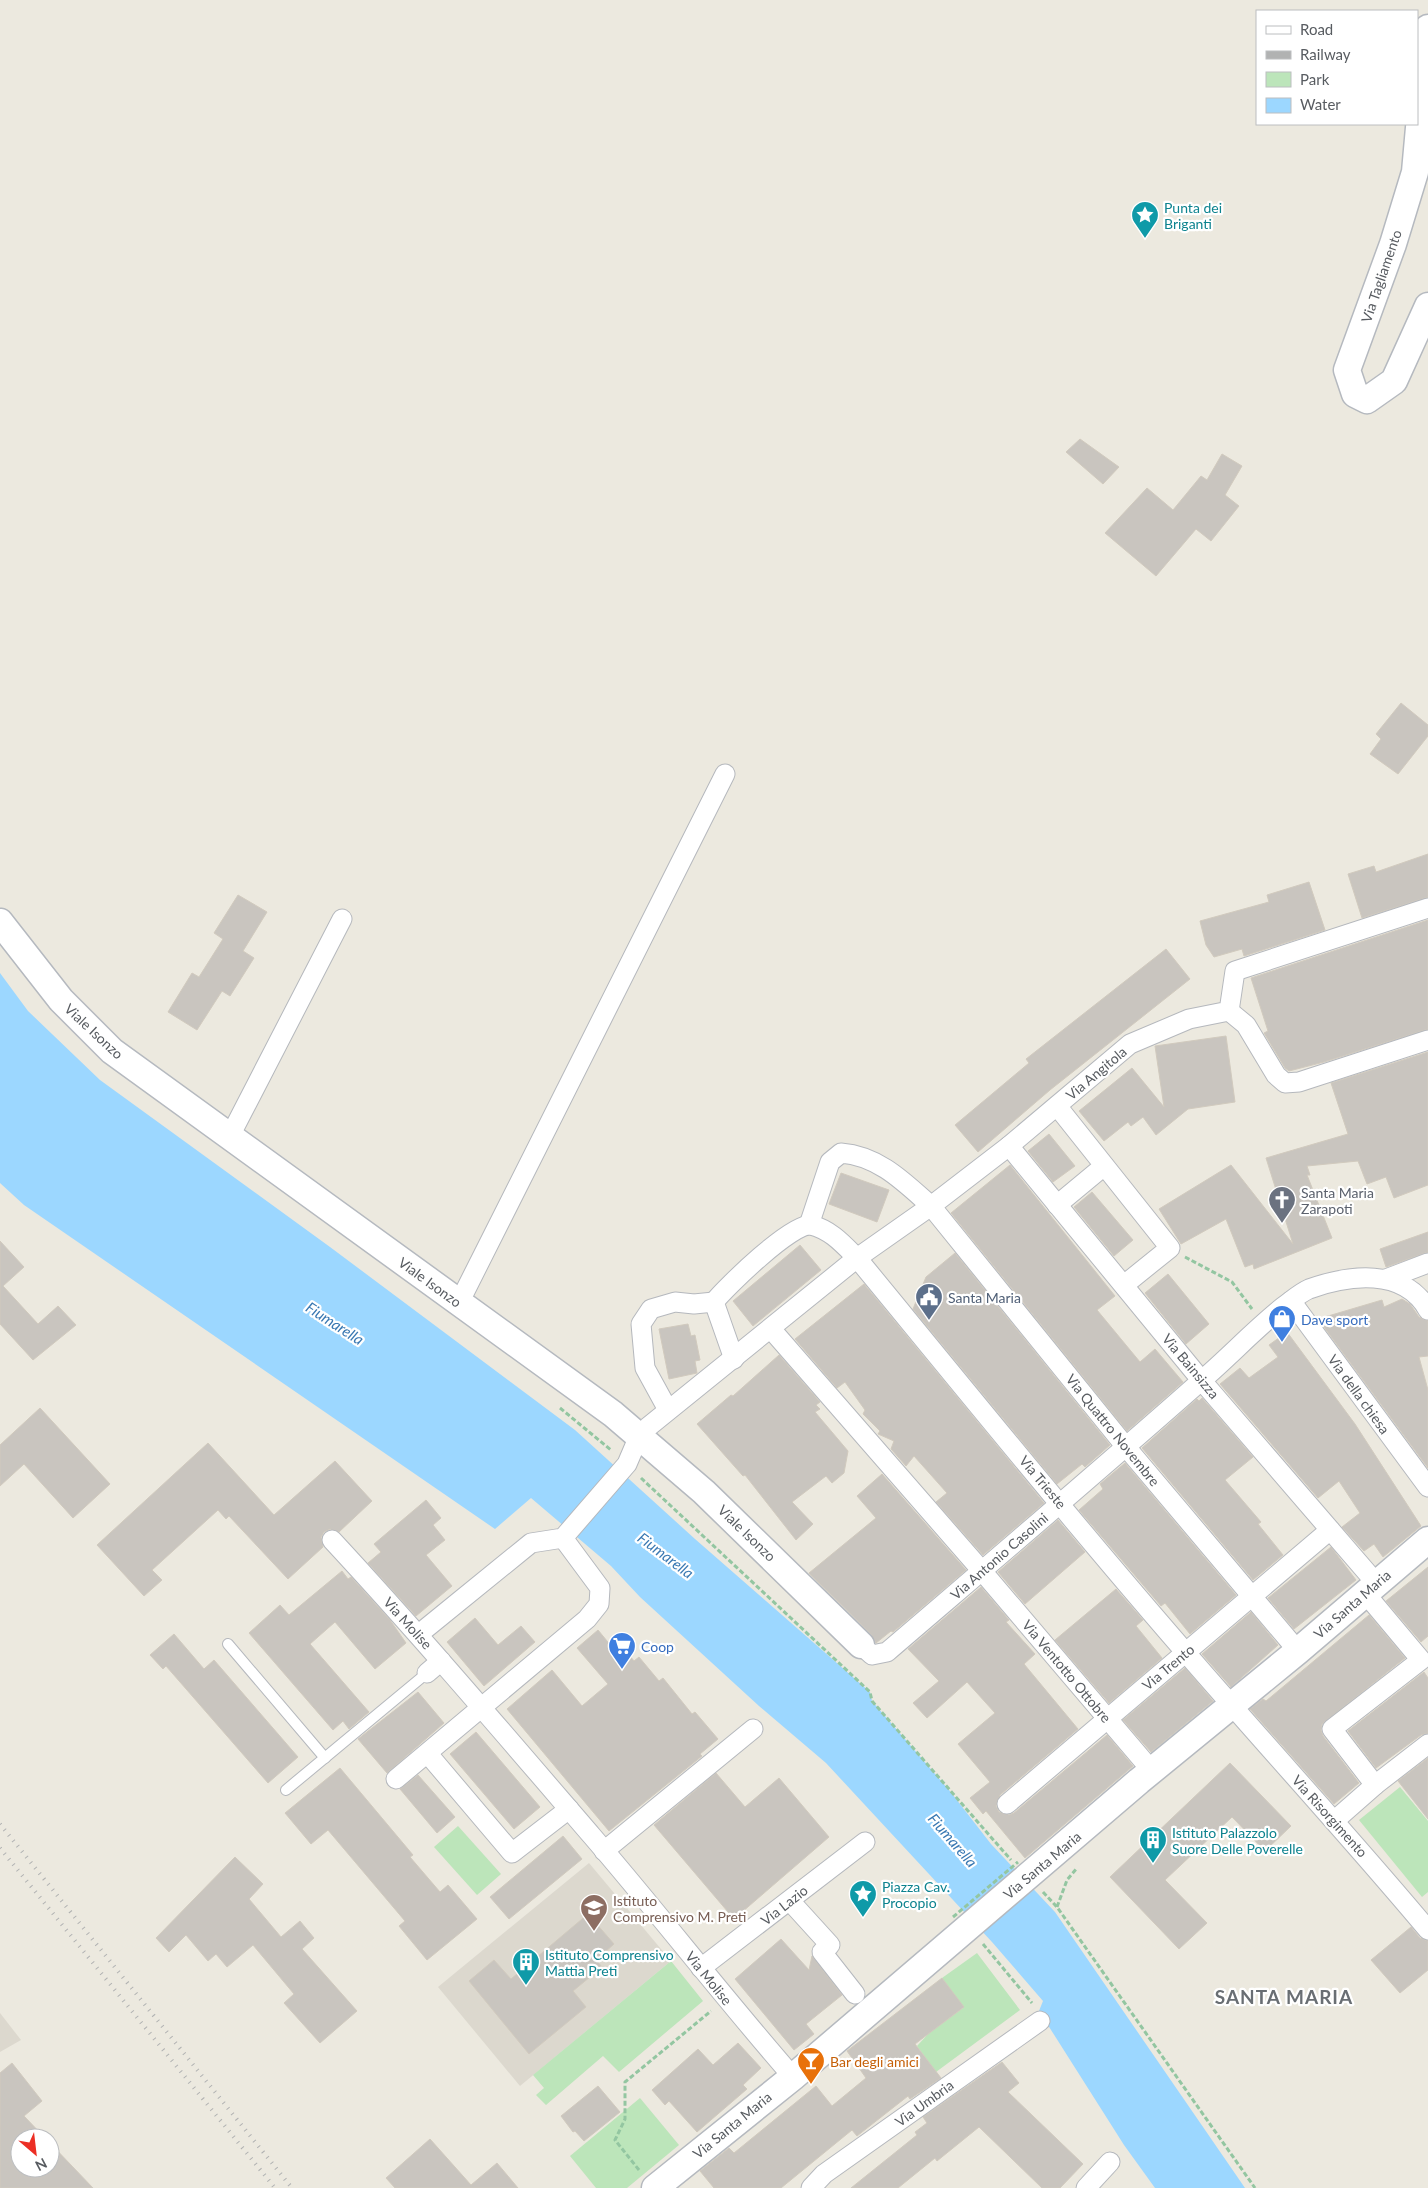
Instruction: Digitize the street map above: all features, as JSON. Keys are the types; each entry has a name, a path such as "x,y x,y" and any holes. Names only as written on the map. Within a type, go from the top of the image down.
{"street":[{"name":"Via Tagliamento","path":"1428,28 1415,172 1393,244 1347,370 1355,394 1367,400 1394,381 1428,306"},
{"path":"459,1303 725,774"},
{"path":"1428,908 1235,971 1229,1011 1246,1025 1276,1075 1285,1083 1299,1082 1428,1040"},
{"path":"230,1136 342,919"},
{"name":"Viale Isonzo","path":"0,922 61,1000 112,1052 613,1414 704,1492 860,1645"},
{"name":"Via Angitola","path":"639,1436 668,1410 734,1359 857,1258 931,1206 1009,1146 1130,1044 1190,1019 1229,1011"},
{"path":"1057,1106 1170,1248 1124,1285"},
{"name":"Via Bainsizza","path":"1009,1146 1202,1381 1330,1530 1421,1660 1332,1729 1375,1785"},
{"name":"Via Quattro Novembre","path":"809,1225 830,1162 840,1153 857,1155 897,1175 931,1206 1126,1447 1298,1651"},
{"path":"1057,1205 1104,1166"},
{"path":"668,1410 645,1368 641,1324 651,1309 675,1302 694,1304 714,1302 730,1283 794,1229 809,1225"},
{"name":"Via Trieste","path":"809,1225 830,1232 857,1258 1060,1503 1231,1704"},
{"path":"1386,1279 1428,1263"},
{"name":"Via Antonio Casolini","path":"860,1645 872,1655 886,1652 1126,1447 1202,1381 1263,1323 1291,1301 1308,1290 1362,1277 1386,1279"},
{"path":"1386,1279 1408,1289 1422,1300 1428,1310"},
{"name":"Via della chiesa","path":"1291,1301 1428,1487"},
{"path":"714,1302 734,1359"},
{"name":"Via Ventotto Ottobre","path":"771,1329 982,1570 1152,1771"},
{"path":"419,1634 531,1543 563,1538 627,1464 639,1436"},
{"name":"Via Trento","path":"1007,1804 1330,1530"},
{"path":"396,1780 587,1619 599,1604 600,1588 563,1538"},
{"name":"Via Molise","path":"332,1540 419,1634 793,2077"},
{"name":"Via Santa Maria","path":"646,2178 793,2077 965,1922 1298,1651 1428,1540"},
{"path":"427,1674 441,1661"},
{"name":"Via Risorgimento","path":"1231,1704 1428,1930"},
{"path":"604,1851 753,1728"},
{"path":"1334,1821 1375,1785 1428,1744"},
{"path":"428,1754 512,1853 569,1810"},
{"name":"Via Lazio","path":"701,1968 795,1906 865,1842"},
{"path":"795,1906 830,1945 822,1952 855,1994"},
{"name":"Via Umbria","path":"811,2188 824,2174 1040,2021"},
{"path":"1086,2188 1110,2162"}],"lane":[{"path":"228,1644 325,1758"},
{"path":"286,1790 427,1674"}],"path":[{"path":"1170,1248 1232,1282 1251,1308"},
{"path":"627,1464 870,1692 872,1701 1025,1874 1057,1907 1255,2188"},
{"path":"1025,1874 965,1922 1036,2008 1040,2021"},
{"path":"646,2178 615,2140 625,2119 625,2082 725,1998"}],"shaded area":[{"path":"589,1863 671,1961 520,2086 438,1987"},
{"path":"0,2013 21,2040 0,2052"}],"green space":[{"path":"1400,1787 1428,1821 1428,1892 1422,1897 1359,1820"},
{"path":"458,1826 501,1874 477,1895 434,1847"},
{"path":"977,1953 1020,2010 936,2072 917,2046 929,2033 963,2008 942,1978"},
{"path":"671,1961 703,2001 619,2072 603,2056 546,2105 536,2095 544,2088 533,2075"},
{"path":"640,2098 679,2145 627,2188 596,2188 570,2156"}],"water":[{"name":"Fiumarella","path":"0,973 28,1011 100,1080 330,1247 575,1430 695,1539 870,1692 872,1701 949,1790 991,1844 1055,1912 1245,2188 1155,2188 1124,2145 1039,2011 1043,2001 992,1942 826,1763 759,1706 640,1597 611,1566 531,1498 495,1529 24,1205 0,1183"}],"building":[{"path":"1080,439 1119,467 1103,484 1066,452"},
{"path":"1222,454 1242,466 1225,495 1239,506 1211,541 1196,529 1156,576 1105,533 1147,488 1173,510 1201,476 1207,480"},
{"path":"1401,703 1428,725 1428,736 1398,774 1370,754 1381,739 1376,734"},
{"path":"1428,854 1428,897 1362,918 1348,874 1374,866 1376,872"},
{"path":"1309,882 1325,930 1244,956 1242,949 1214,957 1206,945 1200,921 1269,902 1267,895"},
{"path":"238,895 267,912 243,951 254,958 230,996 222,991 197,1030 168,1012 192,973 199,977 223,939 214,933"},
{"path":"1428,920 1428,1029 1324,1062 1289,1071 1285,1068 1264,1033 1268,1031 1251,978"},
{"path":"1166,949 1190,979 1050,1090 978,1152 955,1125 1029,1063 1026,1059"},
{"path":"1226,1036 1235,1102 1188,1109 1156,1135 1143,1117 1131,1126 1128,1122 1104,1141 1079,1111 1132,1068 1164,1107 1155,1046"},
{"path":"1428,1052 1428,1185 1394,1198 1386,1177 1367,1184 1358,1161 1307,1166 1310,1175 1307,1175 1332,1238 1254,1269 1253,1264 1245,1267 1226,1219 1181,1244 1159,1209 1231,1165 1293,1244 1266,1158 1348,1134 1331,1083"},
{"path":"1049,1134 1075,1166 1053,1182 1028,1151"},
{"path":"1010,1165 1115,1296 1097,1310 1140,1362 1155,1349 1183,1382 1127,1431 951,1213"},
{"path":"841,1173 889,1190 877,1222 829,1204"},
{"path":"1092,1192 1133,1240 1114,1256 1074,1207"},
{"path":"1428,1232 1428,1252 1386,1267 1380,1249"},
{"path":"0,1241 24,1267 3,1286 38,1324 58,1306 76,1325 33,1360 0,1324"},
{"path":"800,1245 821,1270 753,1326 733,1301"},
{"path":"955,1253 1110,1445 1085,1467 1082,1464 1057,1484 913,1309 926,1277"},
{"path":"1168,1274 1209,1324 1186,1344 1145,1293"},
{"path":"864,1284 1044,1503 983,1555 936,1502 947,1493 914,1456 906,1466 891,1449 894,1441 878,1434 880,1431 863,1414 865,1410 845,1382 837,1388 795,1339"},
{"path":"1402,1299 1410,1304 1419,1317 1428,1321 1428,1356 1419,1357 1428,1390 1428,1468 1318,1319 1382,1300 1384,1307"},
{"path":"688,1324 691,1336 695,1335 700,1360 695,1361 697,1373 669,1379 659,1329"},
{"path":"1287,1332 1355,1424 1421,1526 1383,1557 1374,1544 1364,1551 1342,1527 1360,1513 1339,1481 1318,1498 1220,1384 1240,1368 1249,1378 1278,1357 1269,1345"},
{"path":"779,1355 820,1402 816,1405 820,1409 815,1412 848,1451 844,1473 832,1483 826,1476 792,1502 813,1524 796,1540 745,1475 743,1476 697,1424 731,1395 733,1396"},
{"path":"1202,1398 1253,1457 1225,1480 1261,1522 1258,1524 1283,1555 1253,1580 1142,1448 1197,1399 1199,1401"},
{"path":"40,1408 110,1484 73,1518 24,1464 0,1486 0,1445"},
{"path":"208,1443 274,1515 335,1461 372,1501 339,1532 330,1529 324,1532 321,1537 323,1547 288,1579 229,1516 226,1519 218,1510 152,1570 162,1580 144,1596 97,1545"},
{"path":"1125,1463 1236,1595 1190,1634 1165,1603 1161,1606 1079,1510 1103,1489 1100,1484"},
{"path":"882,1474 966,1570 893,1632 891,1631 876,1643 871,1634 809,1573 876,1518 857,1496"},
{"path":"426,1500 441,1518 433,1525 445,1540 426,1555 452,1586 416,1616 368,1563 381,1552 374,1544"},
{"path":"1058,1520 1085,1552 1025,1604 998,1572"},
{"path":"1331,1547 1356,1580 1294,1629 1268,1598"},
{"path":"1428,1567 1428,1636 1421,1642 1386,1601"},
{"path":"342,1571 348,1579 351,1577 390,1620 406,1643 375,1669 335,1622 310,1644 369,1712 349,1729 343,1721 333,1730 249,1633 280,1605 289,1615"},
{"path":"981,1587 1009,1620 1006,1622 1035,1654 1024,1664 1078,1729 1000,1795 996,1806 999,1812 1009,1815 1014,1813 1107,1735 1133,1766 1025,1858 986,1811 983,1814 970,1798 990,1782 958,1744 995,1713 967,1682 927,1718 913,1703 939,1681 908,1649"},
{"path":"1116,1589 1143,1620 1136,1626 1162,1658 1109,1703 1055,1640"},
{"path":"1251,1612 1278,1645 1231,1687 1202,1654"},
{"path":"1369,1615 1405,1658 1322,1724 1323,1736 1359,1783 1334,1804 1250,1709 1263,1699 1266,1701"},
{"path":"475,1618 498,1645 521,1626 535,1642 484,1686 447,1642"},
{"path":"598,1630 612,1647 618,1641 634,1661 639,1657 659,1681 663,1678 692,1714 695,1712 718,1739 700,1754 702,1756 609,1831 507,1709 552,1670 582,1706 608,1684 577,1648"},
{"path":"174,1634 204,1669 214,1660 298,1757 268,1783 166,1666 163,1669 150,1655"},
{"path":"1185,1668 1213,1701 1151,1752 1123,1720"},
{"path":"1424,1672 1428,1678 1428,1733 1421,1735 1376,1768 1348,1731"},
{"path":"418,1692 444,1723 387,1773 358,1739"},
{"path":"476,1732 540,1807 514,1829 450,1754"},
{"path":"1428,1758 1428,1819 1398,1781"},
{"name":"Istituto Palazzolo Suore Delle Poverelle","path":"1230,1763 1291,1826 1265,1851 1232,1817 1165,1880 1207,1923 1179,1949 1110,1877"},
{"path":"340,1768 413,1855 410,1857 440,1892 448,1885 477,1919 427,1960 399,1926 405,1921 328,1830 311,1844 285,1813"},
{"path":"716,1773 745,1807 779,1778 829,1837 734,1919 654,1825"},
{"path":"418,1775 455,1817 437,1833 400,1789"},
{"path":"563,1836 582,1859 509,1919 490,1897"},
{"path":"235,1857 263,1884 249,1899 281,1937 300,1921 314,1938 302,1949 357,2011 320,2043 284,2003 294,1994 253,1945 227,1967 216,1954 208,1961 186,1935 169,1952 156,1938"},
{"name":"Istituto Comprensivo Mattia Preti","path":"588,1914 614,1944 596,1960 602,1967 573,1991 586,2007 529,2054 469,1981 494,1960 511,1979"},
{"path":"1411,1927 1420,1938 1428,1941 1428,1970 1400,1993 1371,1960"},
{"path":"781,1939 809,1970 812,1956 842,1995 806,2024 814,2034 794,2050 735,1979"},
{"path":"942,1978 964,2007 915,2044 941,2078 910,2099 908,2096 857,2136 852,2130 781,2188 714,2188 700,2171 729,2148 734,2153 816,2086 832,2106 866,2078 847,2051"},
{"path":"738,2043 761,2068 743,2085 747,2089 697,2132 669,2101 665,2105 652,2090 698,2049 713,2065"},
{"path":"1002,2062 1019,2083 1008,2092 1083,2164 1060,2188 1042,2188 979,2127 937,2161 935,2158 898,2188 851,2188 917,2135 915,2132 927,2123 923,2117"},
{"path":"12,2063 42,2101 24,2116 35,2128 10,2128 10,2178 60,2178 60,2153 93,2188 0,2188 0,2073"},
{"path":"598,2086 620,2112 584,2141 575,2131 573,2132 561,2116"},
{"path":"430,2139 471,2185 497,2163 518,2188 395,2188 386,2178"}],"railway":[{"path":"0,1824 292,2188"},
{"path":"0,1848 275,2188"}],"place":[{"name":"Punta dei Briganti","path":"1145,239"},
{"name":"Santa Maria Zarapoti","path":"1282,1224"},
{"name":"Santa Maria","path":"929,1321"},
{"name":"Dave sport","path":"1282,1343"},
{"name":"Coop","path":"622,1670"},
{"name":"Istituto Palazzolo Suore Delle Poverelle","path":"1153,1864"},
{"name":"Piazza Cav. Procopio","path":"863,1918"},
{"name":"Istituto Comprensivo M. Preti","path":"594,1932"},
{"name":"Istituto Comprensivo Mattia Preti","path":"526,1986"},
{"name":"Bar degli amici","path":"811,2085"}],"district":[{"name":"SANTA MARIA","path":"1284,1996"}]}
